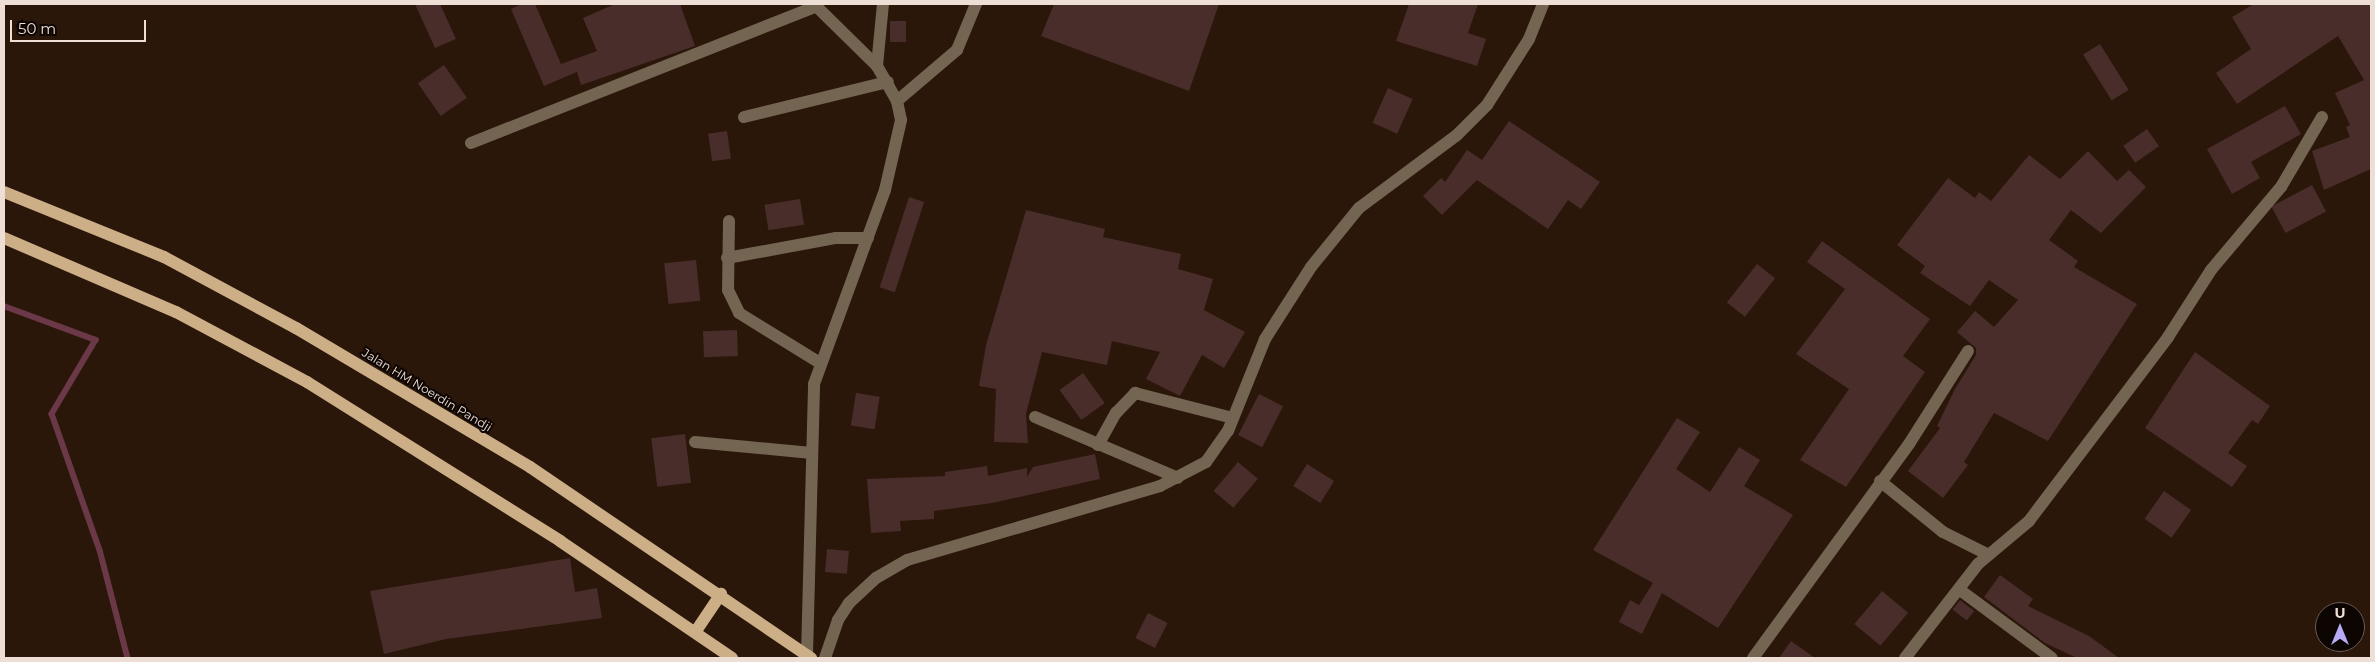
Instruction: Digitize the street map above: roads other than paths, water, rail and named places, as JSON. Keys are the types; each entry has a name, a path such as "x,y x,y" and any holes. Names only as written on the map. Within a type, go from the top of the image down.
{"main road":[{"name":"Jalan HM Noerdin Pandji","path":"4,192 164,257 296,328 530,467 721,594 809,657"},
{"path":"4,238 176,312 307,382 696,631 732,658"},
{"path":"696,631 721,594"}],"street":[{"path":"877,66 883,4"},
{"path":"897,100 957,50 976,4"},
{"path":"825,658 838,620 849,603 870,582 907,560 1178,478 1206,462 1232,418 1282,309 1326,247 1359,208 1457,135 1487,105 1529,38 1543,4"},
{"path":"470,143 815,5 877,66 888,82 897,100 900,135 868,238 820,363 813,400 809,657"},
{"path":"744,117 888,82"},
{"path":"1905,658 1989,555 2029,521 2168,337 2211,270 2291,172 2322,117"},
{"path":"729,221 728,290 739,314 820,363"},
{"path":"728,258 836,238 868,238"},
{"path":"1753,658 1880,481 1968,351"},
{"path":"1098,445 1116,413 1135,393 1232,418"},
{"path":"1036,418 1178,478"},
{"path":"695,442 811,454"},
{"path":"1880,481 1942,532 1989,555"},
{"path":"1960,590 2052,658"}],"waterway":[{"path":"4,306 96,340 52,414 100,550 128,658"}]}
